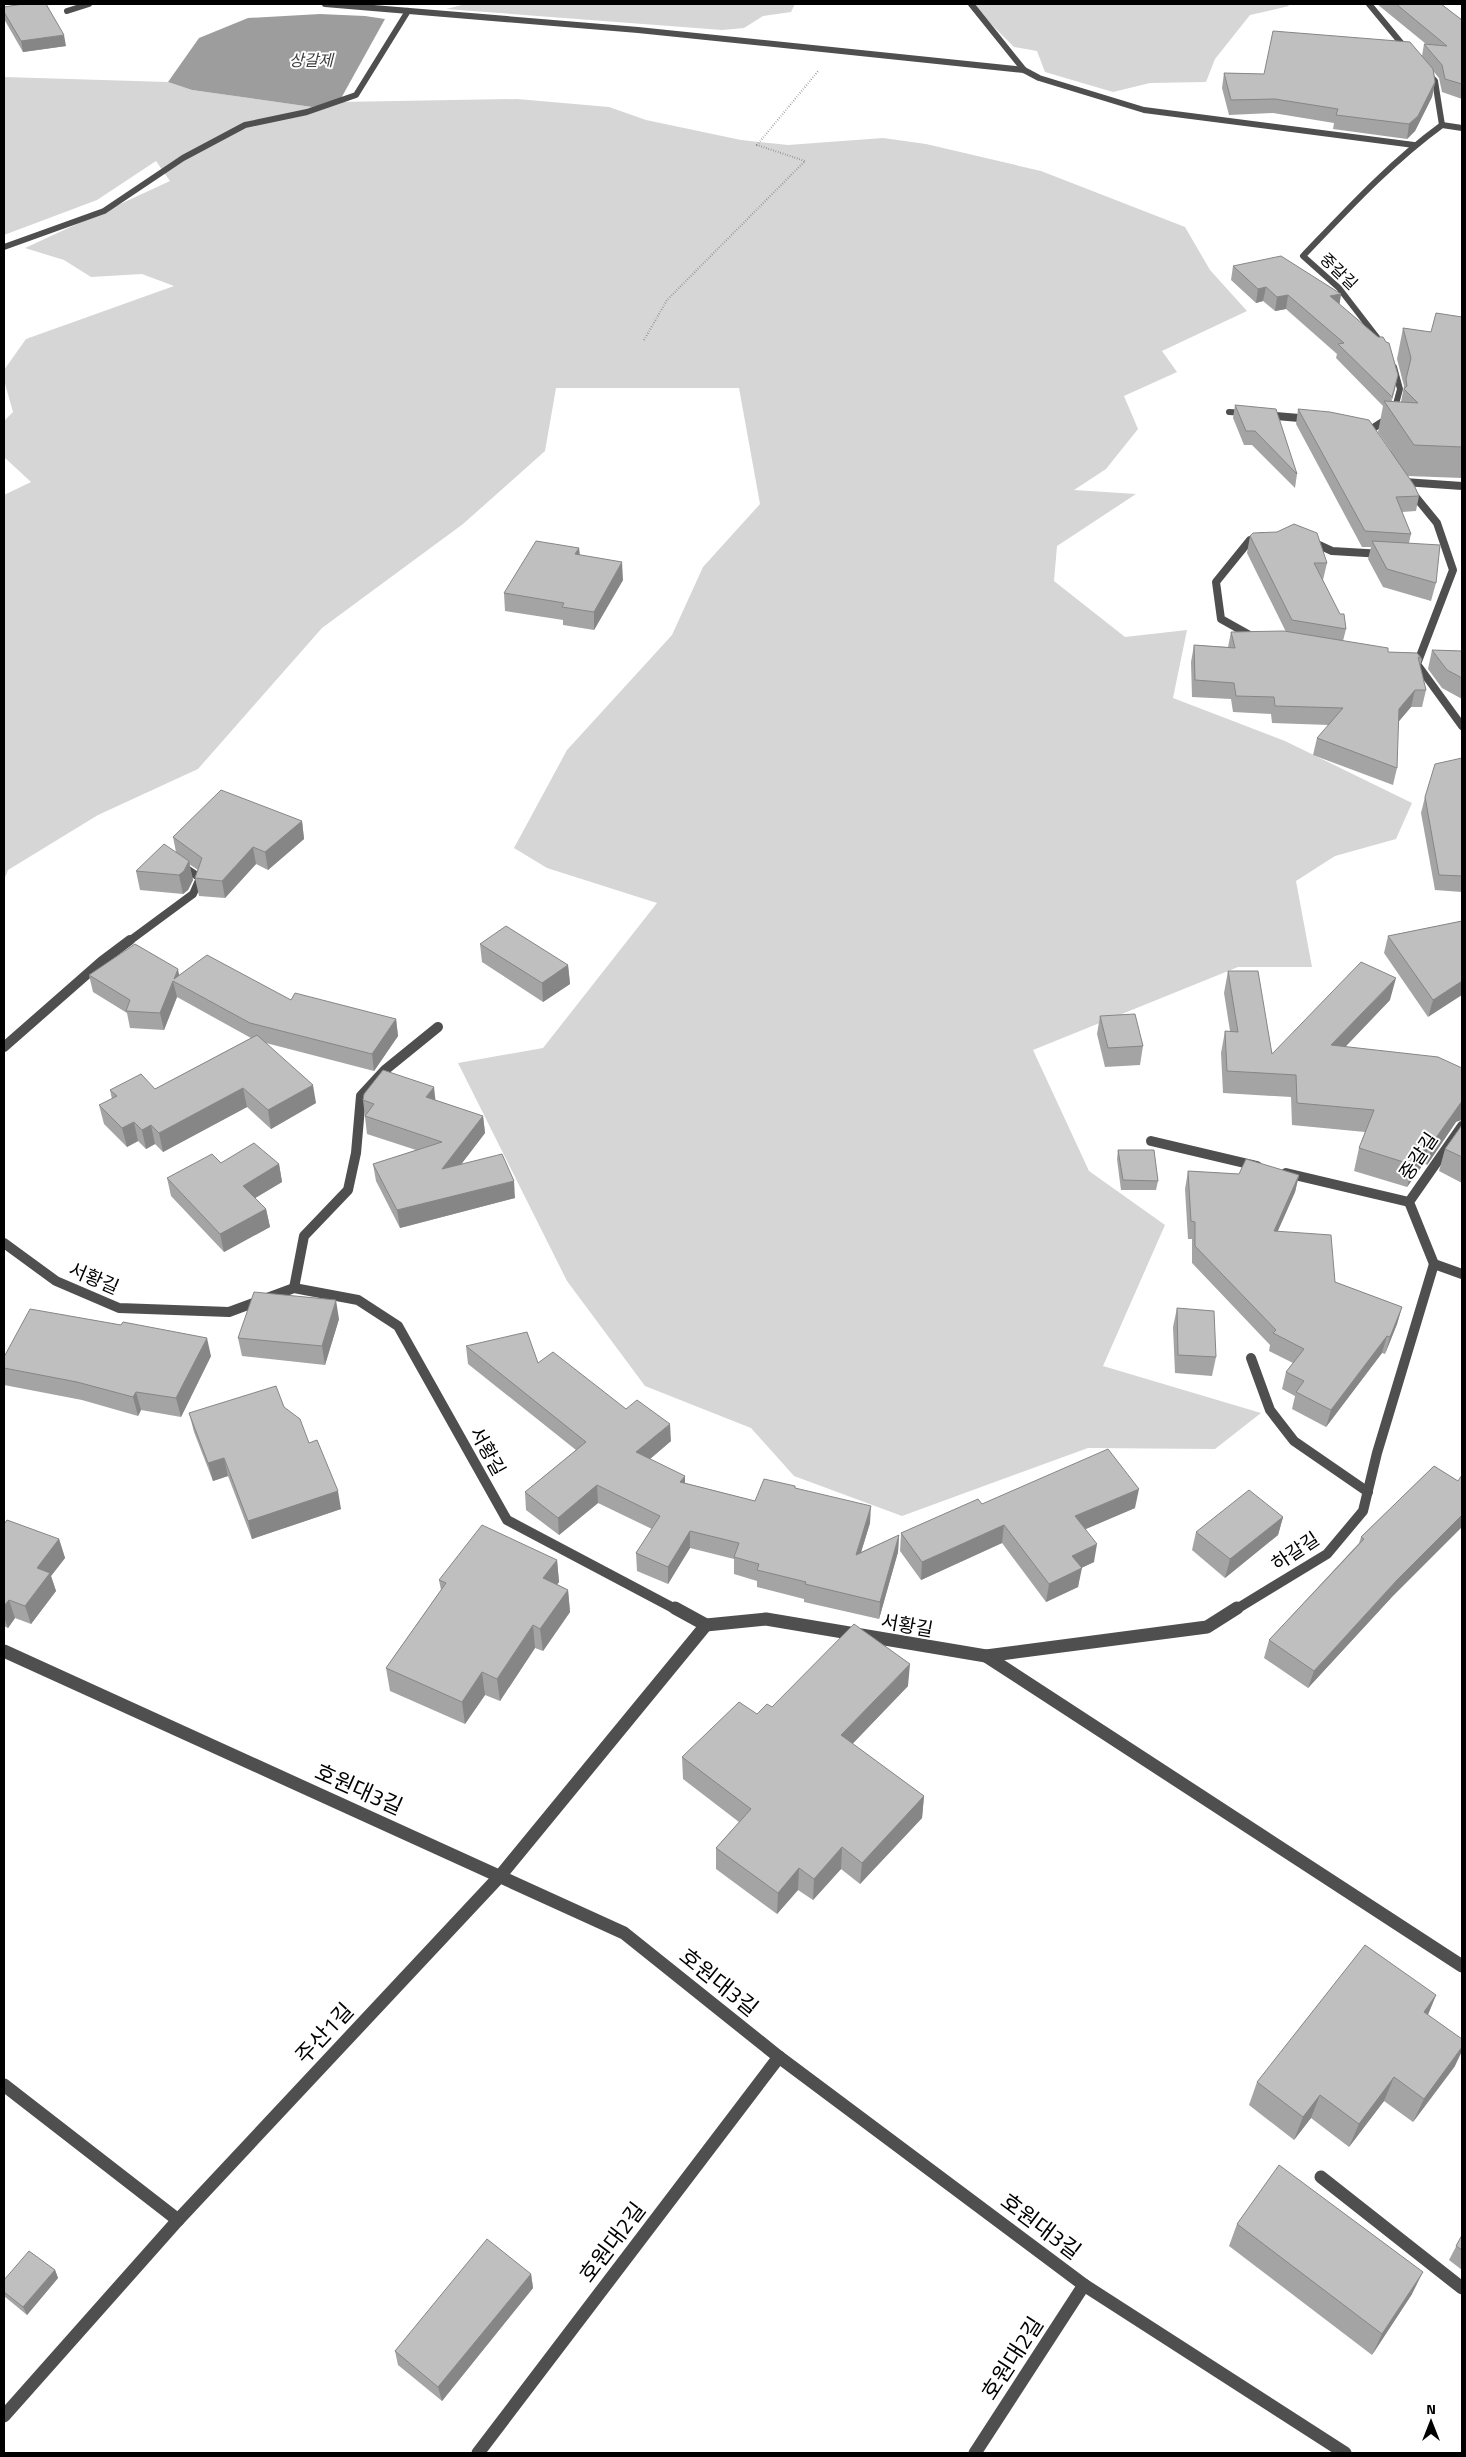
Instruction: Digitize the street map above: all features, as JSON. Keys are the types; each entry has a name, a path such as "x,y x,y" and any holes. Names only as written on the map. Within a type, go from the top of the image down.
{"street":[{"path":"67,12 89,4"},
{"path":"325,4 638,30 1024,70"},
{"path":"971,4 1024,70 1038,78 1144,110 1414,144"},
{"path":"1369,4 1415,59"},
{"path":"4,247 104,211 144,186 183,158 246,125 308,112 356,95 408,11"},
{"path":"1422,66 1435,81 1442,125 1462,128"},
{"name":"중갈길","path":"1390,353 1339,288 1303,256 1387,168 1414,144 1442,125"},
{"path":"1370,430 1395,414 1400,389 1392,362"},
{"path":"1229,412 1318,420"},
{"path":"1362,428 1370,430 1380,445"},
{"path":"1399,475 1437,523 1453,570 1417,664"},
{"path":"1404,482 1462,486"},
{"path":"1265,640 1256,638 1221,619 1216,582 1250,540 1269,533"},
{"path":"1305,539 1332,551 1391,555"},
{"path":"1439,558 1449,558"},
{"path":"1407,662 1417,664 1459,718 1462,726"},
{"path":"4,1046 102,961 192,894 200,878 171,858"},
{"path":"294,1288 304,1236 348,1190 356,1153 361,1096 386,1070 438,1027"},
{"name":"중갈길","path":"1434,1264 1409,1202 1462,1126"},
{"path":"1151,1141 1409,1202"},
{"name":"서황길","path":"4,1242 56,1281 119,1308 229,1312 294,1288 358,1300 398,1326 507,1520 706,1625 766,1619 986,1656"},
{"path":"1434,1264 1462,1274"},
{"name":"하갈길","path":"986,1656 1207,1627 1327,1554 1363,1511 1377,1452 1434,1264"},
{"path":"1251,1358 1270,1410 1294,1441 1368,1492"},
{"name":"주산1길","path":"4,2416 178,2220 500,1876 706,1625"},
{"name":"호원대3길","path":"4,1650 624,1933 779,2057 1084,2285 1345,2453"},
{"path":"986,1656 1376,1908 1462,1966"},
{"name":"호원대2길","path":"478,2453 779,2057"},
{"path":"4,2085 178,2220"},
{"path":"1321,2177 1462,2288"},
{"name":"호원대2길","path":"975,2453 1084,2285"}],"path":[{"path":"644,340 667,300 805,161 757,145 835,50"}],"shaded area":[{"path":"466,4 795,4 791,12 763,16 744,28 722,30 446,9"},
{"path":"971,4 1287,4 1289,6 1250,15 1215,59 1206,82 1150,83 1113,92 1045,72 1037,51 1014,47"},
{"path":"4,77 168,82 192,90 312,107 339,102 517,99 609,107 646,120 741,140 788,145 883,138 926,144 1041,171 1185,227 1210,270 1247,311 1162,351 1177,372 1124,396 1138,429 1106,469 1074,490 1136,494 1057,546 1054,581 1125,637 1187,630 1173,698 1285,741 1412,803 1396,839 1335,856 1296,881 1312,967 1238,967 1033,1050 1089,1171 1165,1225 1103,1366 1261,1413 1215,1449 1088,1448 902,1516 794,1476 751,1428 645,1386 567,1281 458,1063 543,1048 657,903 547,868 514,848 567,750 672,635 703,567 760,504 739,388 556,388 545,451 463,524 322,628 198,769 98,815 8,870 4,880 4,495 31,482 4,457 4,421 13,412 4,380 4,370 26,339 174,286 142,274 91,277 64,260 25,248 170,181 156,161 97,200 4,235"}],"water":[{"name":"상갈제","path":"320,14 385,19 339,102 312,107 192,90 168,82 199,38 248,18"}],"building":[{"path":"23,4 46,4 64,35 21,41 4,12 4,7"},
{"path":"1396,4 1441,4 1462,20 1462,84 1445,79 1442,65 1424,44 1447,46"},
{"path":"1273,31 1410,42 1433,69 1435,82 1418,116 1409,124 1336,115 1338,109 1275,99 1231,100 1224,73 1264,74"},
{"path":"1281,256 1341,294 1330,296 1378,337 1383,337 1389,343 1398,375 1392,397 1338,344 1344,343 1288,295 1277,297 1266,287 1258,289 1233,266"},
{"path":"1436,313 1462,317 1462,447 1414,445 1384,401 1418,403 1404,389 1407,386 1406,379 1411,358 1403,328 1431,332"},
{"path":"1235,405 1276,409 1297,474 1255,431 1246,431"},
{"path":"1298,409 1330,412 1369,420 1414,485 1419,496 1396,497 1411,534 1365,531"},
{"path":"1294,524 1317,533 1327,563 1314,563 1340,614 1344,614 1346,629 1292,620 1250,536 1253,533 1277,532"},
{"path":"536,541 579,548 575,554 622,562 594,612 562,607 564,603 504,593"},
{"path":"1372,541 1440,545 1436,583 1387,569"},
{"path":"1284,631 1388,648 1388,652 1417,653 1422,659 1418,657 1426,690 1415,690 1399,709 1397,768 1317,738 1343,708 1275,706 1274,697 1236,696 1234,683 1195,680 1194,645 1235,648 1231,632"},
{"path":"1432,650 1462,651 1462,678 1447,670"},
{"path":"1462,758 1462,876 1439,875 1425,797 1435,764"},
{"path":"221,790 302,821 265,852 253,847 222,881 195,878 202,858 173,837"},
{"path":"164,844 189,861 184,871 179,875 136,871"},
{"path":"1462,921 1462,981 1433,1000 1388,936"},
{"path":"506,926 568,965 542,983 480,944"},
{"path":"135,944 178,969 174,979 207,955 291,1000 295,993 396,1019 372,1054 250,1023 173,981 160,1013 126,1011 130,1000 89,975"},
{"path":"1361,962 1396,978 1331,1045 1438,1057 1462,1068 1462,1101 1433,1142 1430,1141 1413,1165 1359,1148 1374,1110 1297,1103 1296,1075 1227,1071 1225,1031 1238,1032 1228,971 1258,971 1272,1054"},
{"path":"1135,1014 1143,1046 1108,1048 1100,1016"},
{"path":"257,1035 313,1085 268,1110 243,1088 159,1133 151,1125 142,1130 134,1122 122,1128 99,1105 117,1096 110,1090 141,1074 155,1089"},
{"path":"383,1070 434,1087 426,1097 483,1116 442,1169 502,1154 514,1181 397,1210 373,1164 442,1142 365,1116 374,1104 363,1100 364,1094"},
{"path":"1462,1125 1462,1157 1445,1149"},
{"path":"254,1143 279,1164 243,1186 266,1209 220,1234 167,1178 212,1154 221,1163"},
{"path":"1118,1150 1154,1150 1158,1181 1123,1180"},
{"path":"1246,1159 1299,1175 1274,1231 1331,1235 1335,1282 1402,1307 1390,1337 1387,1336 1331,1410 1296,1392 1304,1381 1286,1372 1304,1349 1273,1333 1276,1330 1195,1246 1195,1222 1191,1221 1188,1171 1239,1174"},
{"path":"254,1292 336,1300 322,1346 238,1338"},
{"path":"1177,1308 1214,1311 1216,1357 1178,1355"},
{"path":"30,1309 121,1325 123,1322 207,1338 176,1398 136,1392 133,1397 77,1382 4,1368 4,1357"},
{"path":"527,1332 538,1363 553,1352 626,1409 637,1400 670,1424 636,1452 685,1476 680,1482 755,1501 764,1479 871,1506 856,1555 899,1535 880,1602 757,1570 759,1564 734,1557 739,1543 690,1531 668,1567 636,1553 660,1516 597,1485 558,1518 525,1492 586,1442 466,1346"},
{"path":"276,1386 284,1407 300,1419 309,1443 317,1440 338,1491 248,1521 224,1458 208,1463 189,1413"},
{"path":"1108,1449 1139,1489 1075,1516 1097,1544 1072,1556 1082,1568 1049,1584 1004,1525 922,1562 901,1533 978,1499 982,1504"},
{"path":"1434,1466 1458,1481 1462,1475 1462,1515 1397,1580 1314,1671 1269,1640 1364,1539 1361,1537"},
{"path":"1249,1490 1283,1517 1230,1559 1196,1532"},
{"path":"7,1520 59,1539 37,1568 50,1573 25,1606 9,1600 4,1606 4,1524"},
{"path":"482,1525 557,1560 543,1578 568,1590 540,1629 533,1625 497,1679 482,1672 462,1702 386,1668 446,1583 439,1580"},
{"path":"854,1624 910,1664 841,1735 924,1796 862,1863 842,1847 814,1879 799,1868 778,1893 716,1848 751,1809 682,1757 739,1702 757,1714 767,1704 772,1707"},
{"path":"1365,1945 1436,1995 1424,2012 1462,2039 1462,2047 1424,2099 1394,2077 1359,2124 1320,2095 1303,2117 1257,2082"},
{"path":"1279,2165 1423,2272 1382,2334 1237,2224"},
{"path":"1462,2235 1462,2250 1456,2246"},
{"path":"487,2239 531,2274 438,2387 395,2351"},
{"path":"29,2251 55,2270 23,2307 4,2292 4,2280"}]}
